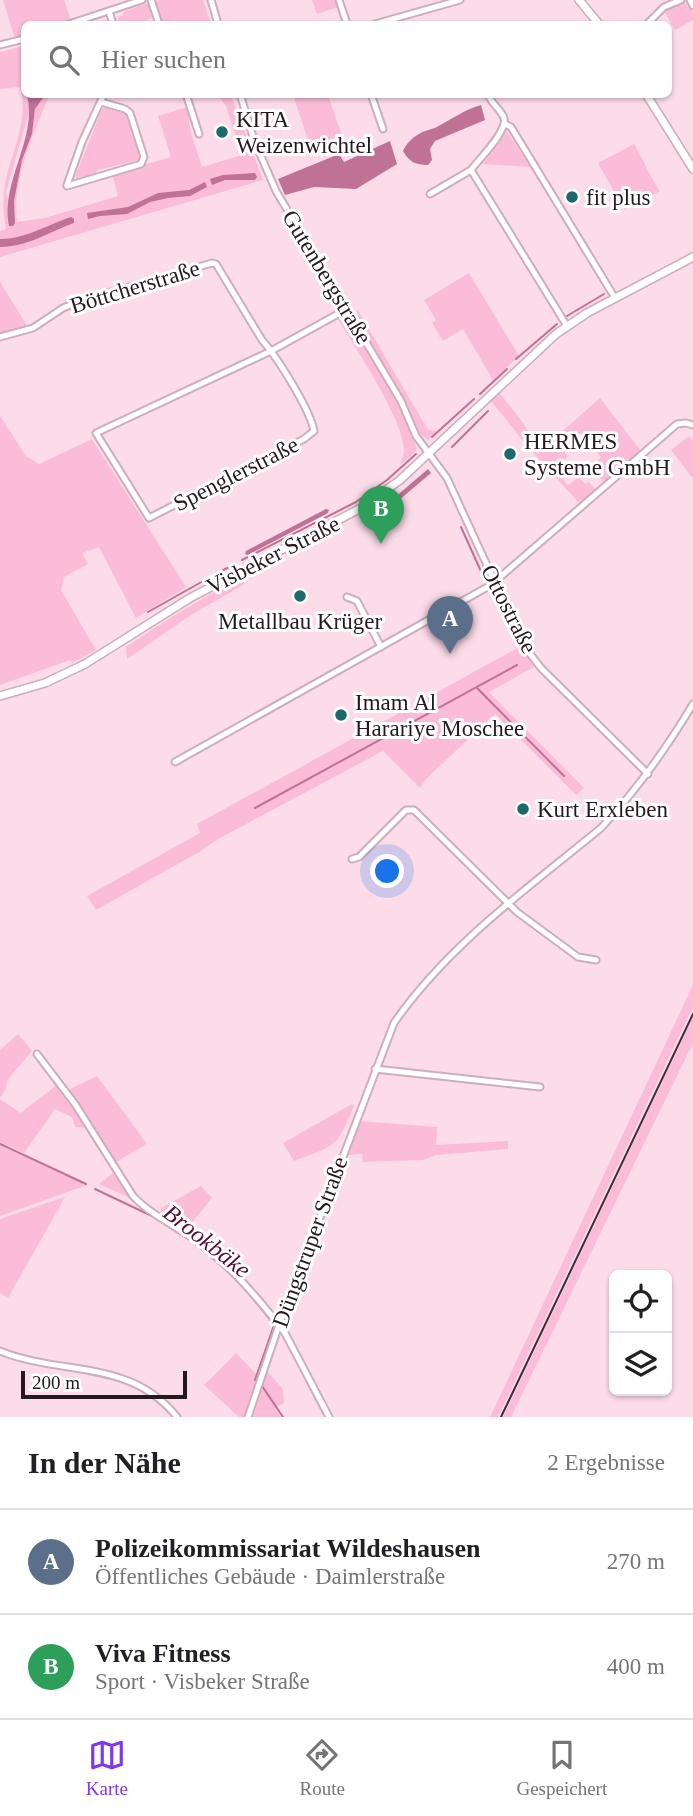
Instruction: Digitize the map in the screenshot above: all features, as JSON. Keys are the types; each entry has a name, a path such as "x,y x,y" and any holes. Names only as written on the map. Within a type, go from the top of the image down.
{"main road":[{"path":"579,0 594,21"},
{"path":"649,98 693,169"},
{"name":"Visbeker Straße","path":"0,696 45,683 85,664 179,603 361,508 400,480 541,346 567,326 693,257"}],"street":[{"path":"78,21 142,0"},
{"path":"150,0 158,21"},
{"path":"211,0 217,21"},
{"path":"339,0 346,21"},
{"path":"394,21 460,0"},
{"path":"650,21 664,7 681,0"},
{"path":"690,0 693,6"},
{"path":"109,11 112,21"},
{"path":"0,45 21,40"},
{"path":"101,102 130,113 144,157 141,164 67,186 82,142 102,98"},
{"path":"187,98 198,134"},
{"name":"Gutenbergstraße","path":"241,98 254,140 276,191 401,401 416,436 429,452"},
{"path":"371,98 383,130"},
{"path":"430,194 471,170 501,132 505,124 504,116 489,98"},
{"path":"505,124 510,127 615,298"},
{"path":"471,170 567,326"},
{"name":"Böttcherstraße","path":"0,337 33,328 63,308 80,301 212,263 216,264 271,351"},
{"path":"271,351 338,314"},
{"name":"Spenglerstraße","path":"271,351 304,407 314,431 304,439 149,518 96,433 271,351"},
{"path":"175,762 495,583 677,424 685,422 693,425"},
{"name":"Ottostraße","path":"429,452 447,478 532,657 648,774"},
{"path":"347,597 357,601 381,646"},
{"name":"Düngstruper Straße","path":"248,1417 279,1325 394,1023 403,1009 467,939 601,828 648,774 693,705"},
{"path":"352,859 359,857 406,810 414,810 517,912 578,957 597,960"},
{"path":"37,1054 75,1104 133,1196 143,1207 174,1225 218,1257 240,1278 279,1325 329,1417"},
{"path":"375,1069 540,1087"},
{"path":"0,1351 19,1359 121,1377 151,1393 177,1417"}],"shaded area":[{"path":"3,0 64,0 71,21 21,21 21,37 15,39"},
{"path":"203,0 210,21 162,21 155,1"},
{"path":"312,0 335,0 338,7 317,14"},
{"path":"683,1 693,13 693,20 675,30 664,11"},
{"path":"148,3 152,18 145,21 119,21 118,17 123,15 123,12"},
{"path":"21,47 21,93 20,87 0,89 0,52"},
{"path":"27,98 43,98 35,109 32,134 22,160 14,201 15,223 9,226 10,193 28,128"},
{"path":"28,98 30,109 6,192 15,223 14,201 22,160 32,134 35,109 43,98 48,98 21,173 16,205 17,222 45,218 118,196 112,174 171,157 158,116 187,107 191,133 202,167 242,155 226,106 220,98 232,98 263,180 0,257 0,231 6,229 3,204 5,185 19,134 22,99"},
{"path":"294,98 329,98 345,145 320,156 312,152"},
{"path":"481,105 485,120 435,141 430,149 432,160 428,165 413,162 405,155 403,151 409,141 422,132"},
{"path":"108,107 125,111 128,115 141,155 138,160 75,177 102,109"},
{"path":"507,131 530,167 483,164"},
{"path":"390,141 397,164 356,189 314,187 285,195 278,179 339,154 344,162"},
{"path":"634,144 660,191 624,209 598,163"},
{"path":"255,173 255,180 225,180 212,185 210,179 223,175"},
{"path":"205,182 207,187 190,196 150,202 127,214 88,219 87,213 128,207 158,193 189,190"},
{"path":"71,217 74,223 19,245 0,247 0,239 27,234"},
{"path":"469,273 519,356 493,380 463,329 443,341 432,323 436,320 424,300"},
{"path":"0,282 26,324 28,333 0,341"},
{"path":"357,309 428,430 437,431 428,440 420,434 405,400 356,319"},
{"path":"338,319 348,320 406,416 417,450 400,465 404,450 396,420"},
{"path":"499,392 532,437 537,454 600,398 641,451 604,483 591,467 601,457 581,433 574,438 576,442 564,452 568,456 554,468 568,485 579,477 585,484 589,482 596,490 580,504 490,400"},
{"path":"0,416 26,456 39,464 92,439 186,587 136,618 99,547 82,553 88,564 64,577 61,590 96,650 72,663 70,660 0,685"},
{"path":"689,436 693,441 693,479 671,450"},
{"path":"428,469 431,473 398,501 393,502 394,498"},
{"path":"326,509 329,510 328,513 248,555 245,554 246,551"},
{"path":"241,577 245,584 194,613 127,659 126,647"},
{"path":"521,646 534,667 489,692 584,788 576,795 495,714 426,779 420,788 383,751 218,839 96,910 87,896 200,833 197,824"},
{"path":"693,985 693,1007 498,1417 490,1417"},
{"path":"693,1017 693,1043 511,1417 503,1417"},
{"path":"18,1034 32,1051 8,1079 0,1098 0,1050"},
{"path":"97,1076 147,1144 116,1162 66,1091"},
{"path":"57,1084 88,1128 75,1127 72,1117 55,1109 24,1153 6,1145 6,1148 87,1185 0,1216 0,1099 21,1113"},
{"path":"352,1104 354,1106 348,1120 333,1143 319,1152 294,1161 283,1143"},
{"path":"359,1121 437,1127 436,1145 508,1141 508,1149 437,1155 423,1160 363,1162 362,1154 347,1155"},
{"path":"113,1173 132,1195 132,1199 99,1184"},
{"path":"201,1186 212,1198 186,1230 160,1214 161,1208"},
{"path":"65,1197 8,1298 0,1293 0,1219"},
{"path":"236,1353 255,1373 260,1374 244,1417 239,1417 204,1385"},
{"path":"267,1371 283,1389 284,1403 275,1408 281,1417 253,1417"}],"waterway":[{"path":"567,316 604,294"},
{"path":"516,359 557,324"},
{"path":"480,394 507,369"},
{"path":"432,437 474,399"},
{"path":"452,447 488,411"},
{"path":"242,560 356,502 387,480 416,454"},
{"path":"461,527 484,578"},
{"path":"214,575 233,565"},
{"path":"148,612 205,580"},
{"path":"255,808 517,665"},
{"path":"477,688 564,776"},
{"name":"Brookbäke","path":"0,1144 86,1184"},
{"name":"Brookbäke","path":"95,1189 154,1217"},
{"name":"Brookbäke","path":"188,1238 235,1277"},
{"name":"Brookbäke","path":"241,1284 273,1323 255,1380"},
{"name":"Brookbäke","path":"262,1386 283,1417"}],"railway":[{"path":"501,1417 693,1014"}],"place":[{"name":"KITA Weizenwichtel","path":"222,132"},
{"name":"fit plus","path":"572,197"},
{"name":"HERMES Systeme GmbH","path":"510,454"},
{"name":"Viva Fitness","path":"381,544"},
{"name":"Metallbau Krüger","path":"300,596"},
{"name":"Polizeikommissariat Wildeshausen","path":"450,654"},
{"name":"Imam Al Harariye Moschee","path":"341,715"},
{"name":"Kurt Erxleben","path":"523,809"}]}
